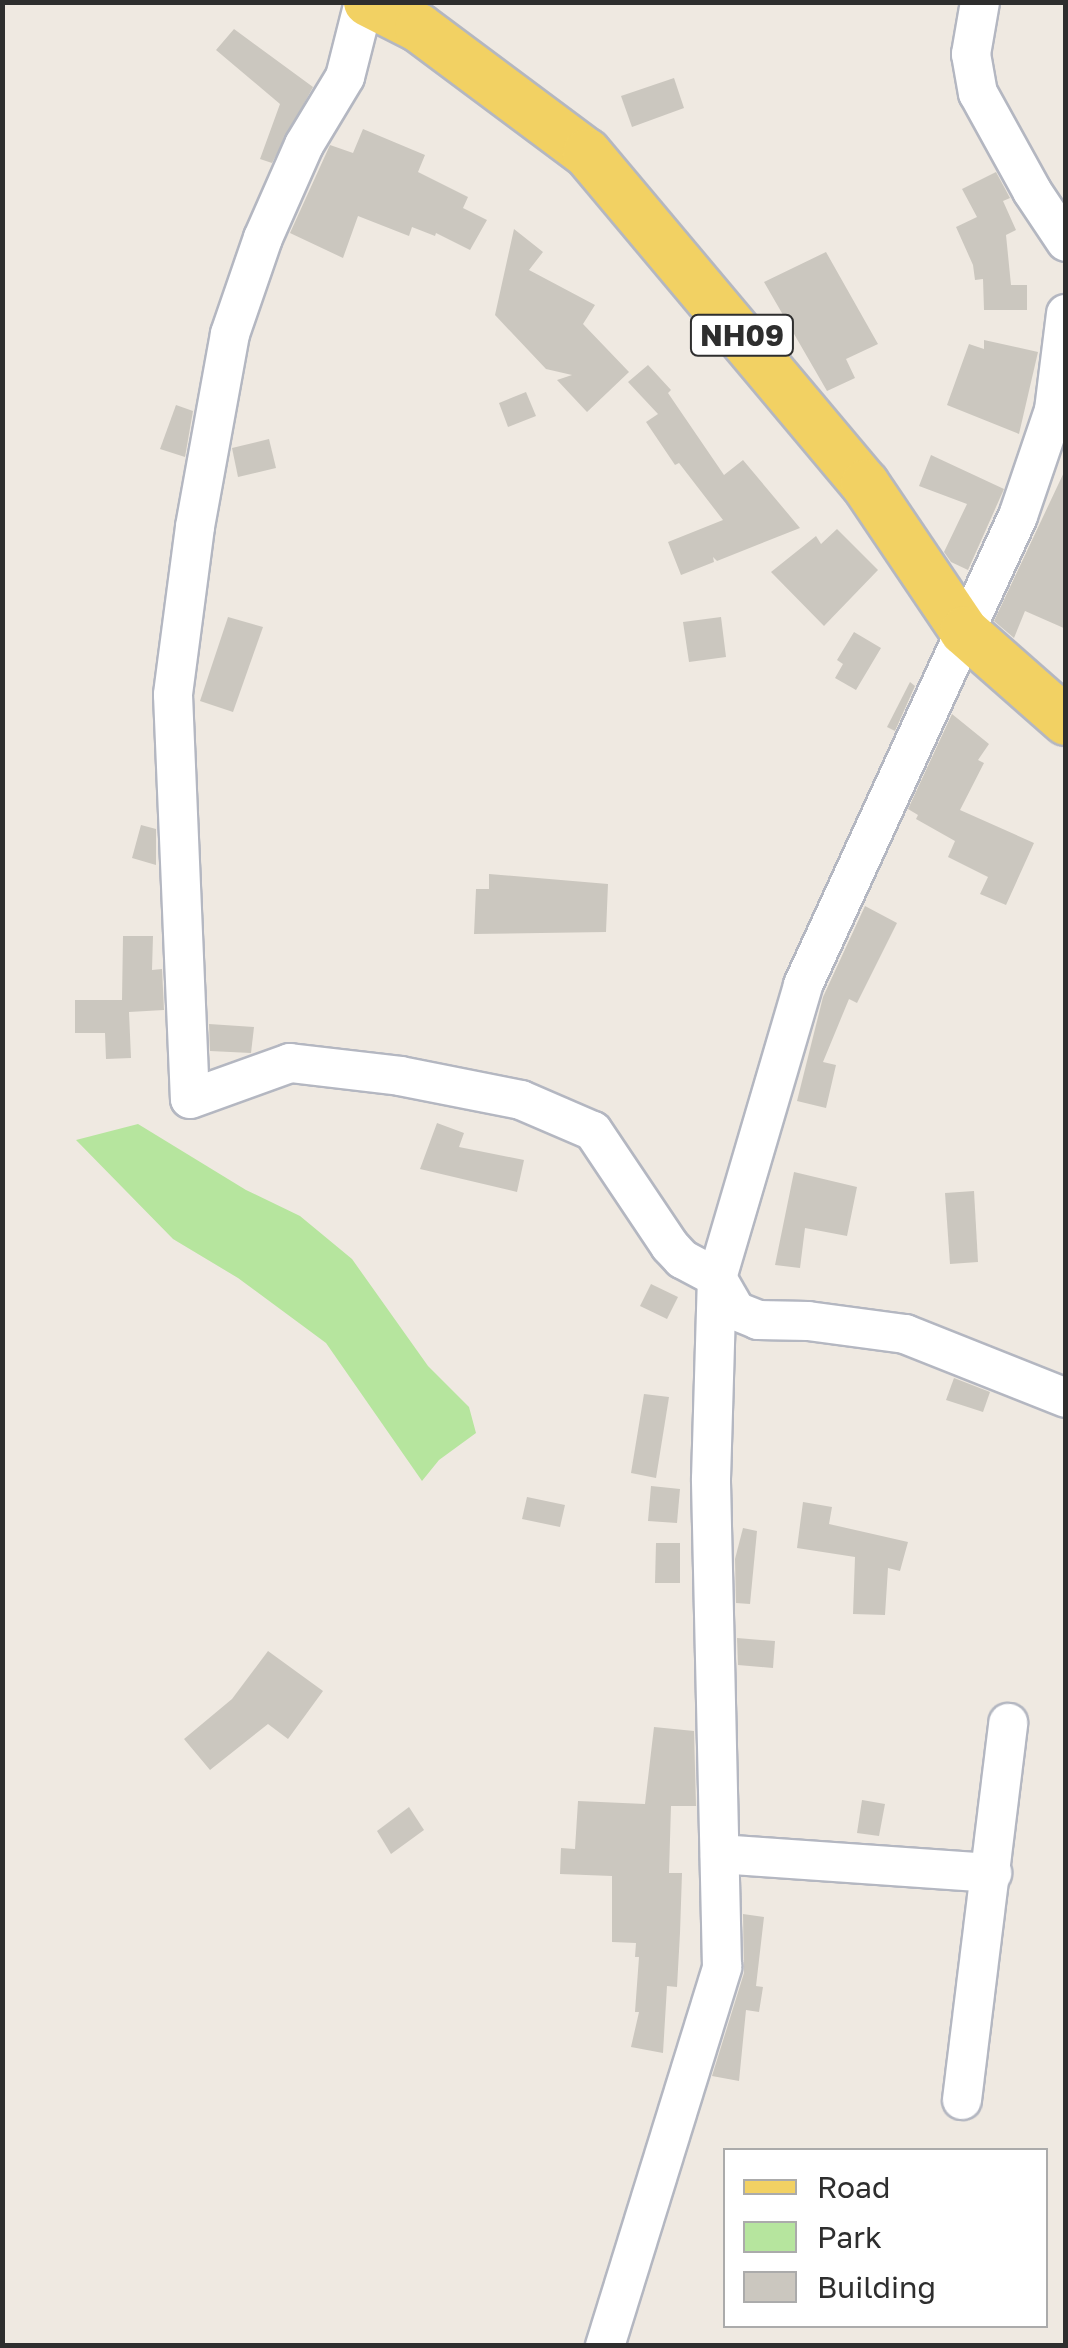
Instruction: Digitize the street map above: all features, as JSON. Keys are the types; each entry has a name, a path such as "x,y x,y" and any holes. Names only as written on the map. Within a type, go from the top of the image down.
{"main road":[{"name":"NH09","path":"366,2 419,28 587,153 864,484 964,631 1052,714 1066,720"}],"street":[{"path":"366,2 345,77 304,144 263,238 230,334 195,527 173,695 190,1099 290,1063 400,1076 521,1100 593,1131 670,1246 682,1259 718,1278 736,1311 758,1320 808,1321 904,1334 1066,1398"},
{"path":"980,2 971,54 978,93 1032,192 1066,242"},
{"path":"604,2346 722,1966 712,1479 718,1278 803,985 1018,516 1054,410 1066,314"},
{"path":"962,2100 1008,1722"},
{"path":"720,1854 992,1873"}],"green space":[{"path":"138,1124 246,1190 300,1216 352,1259 428,1366 469,1407 476,1433 439,1460 422,1481 326,1343 238,1278 173,1239 76,1140"}],"building":[{"path":"234,29 313,87 272,163 260,159 280,104 216,50"},
{"path":"674,78 684,108 632,127 621,96"},
{"path":"363,129 425,155 418,172 468,197 463,208 487,220 470,250 436,233 435,236 412,227 409,236 358,216 343,258 290,233 330,145 353,153"},
{"path":"996,172 1010,198 1003,201 1016,230 1006,235 1011,285 1027,285 1027,310 984,310 983,279 975,280 973,265 956,227 977,217 962,189"},
{"path":"514,229 543,252 529,270 595,305 583,324 629,372 587,412 557,380 572,375 546,369 495,315"},
{"path":"826,252 878,344 846,359 855,378 827,391 764,282"},
{"path":"984,340 1038,352 1019,434 947,405 969,344 984,349"},
{"path":"648,365 671,390 668,393 724,475 743,460 800,528 717,561 713,557 714,562 681,575 668,542 723,520 679,463 675,465 646,422 658,414 628,382"},
{"path":"526,392 536,416 508,427 499,403"},
{"path":"176,405 193,411 185,457 160,449"},
{"path":"269,439 276,468 238,477 232,448"},
{"path":"931,455 1004,489 968,570 951,562 944,552 967,504 919,486"},
{"path":"1066,468 1066,629 1025,611 1014,638 994,621"},
{"path":"837,529 878,570 824,626 771,572 816,536 821,544"},
{"path":"228,617 263,627 233,712 200,701"},
{"path":"721,617 726,657 689,662 683,622"},
{"path":"854,632 881,648 856,690 835,678 843,664 837,660"},
{"path":"910,682 915,686 895,731 887,727"},
{"path":"952,714 989,744 978,760 984,763 960,810 1034,843 1006,905 980,894 988,877 948,857 955,841 916,819 918,815 908,809"},
{"path":"141,825 156,829 156,865 132,858"},
{"path":"489,874 608,884 606,932 474,934 476,889 489,889"},
{"path":"865,906 897,923 857,1003 849,999 823,1062 836,1065 826,1108 797,1101 823,997"},
{"path":"123,936 153,936 152,970 162,969 164,1010 129,1012 131,1058 106,1059 105,1033 75,1033 75,1000 122,1000"},
{"path":"209,1024 254,1027 251,1053 210,1051"},
{"path":"437,1123 464,1133 459,1147 524,1160 517,1192 420,1169"},
{"path":"794,1172 857,1187 847,1236 805,1228 800,1268 775,1265"},
{"path":"974,1191 978,1262 950,1264 945,1193"},
{"path":"651,1284 678,1297 667,1319 640,1306"},
{"path":"954,1378 990,1392 983,1412 946,1400"},
{"path":"644,1394 669,1397 656,1478 631,1473"},
{"path":"651,1486 680,1489 677,1523 648,1521"},
{"path":"527,1497 565,1505 560,1527 522,1519"},
{"path":"803,1502 832,1507 829,1524 908,1542 900,1571 888,1568 885,1615 853,1614 855,1557 797,1548"},
{"path":"743,1528 757,1531 750,1604 736,1603 735,1559"},
{"path":"656,1543 680,1543 680,1583 655,1583"},
{"path":"737,1638 775,1641 773,1668 738,1665"},
{"path":"268,1651 323,1691 288,1739 268,1724 210,1770 184,1739 232,1699"},
{"path":"654,1727 694,1731 696,1806 671,1806 669,1873 682,1873 677,1987 667,1986 663,2053 631,2047 639,2012 635,2012 639,1957 635,1957 636,1943 612,1942 612,1876 560,1874 561,1848 575,1849 578,1801 645,1804"},
{"path":"862,1800 885,1804 879,1836 857,1833"},
{"path":"409,1807 424,1830 391,1854 377,1831"},
{"path":"743,1914 764,1917 756,1986 763,1987 759,2012 746,2010 739,2081 712,2076 744,1973"}]}
